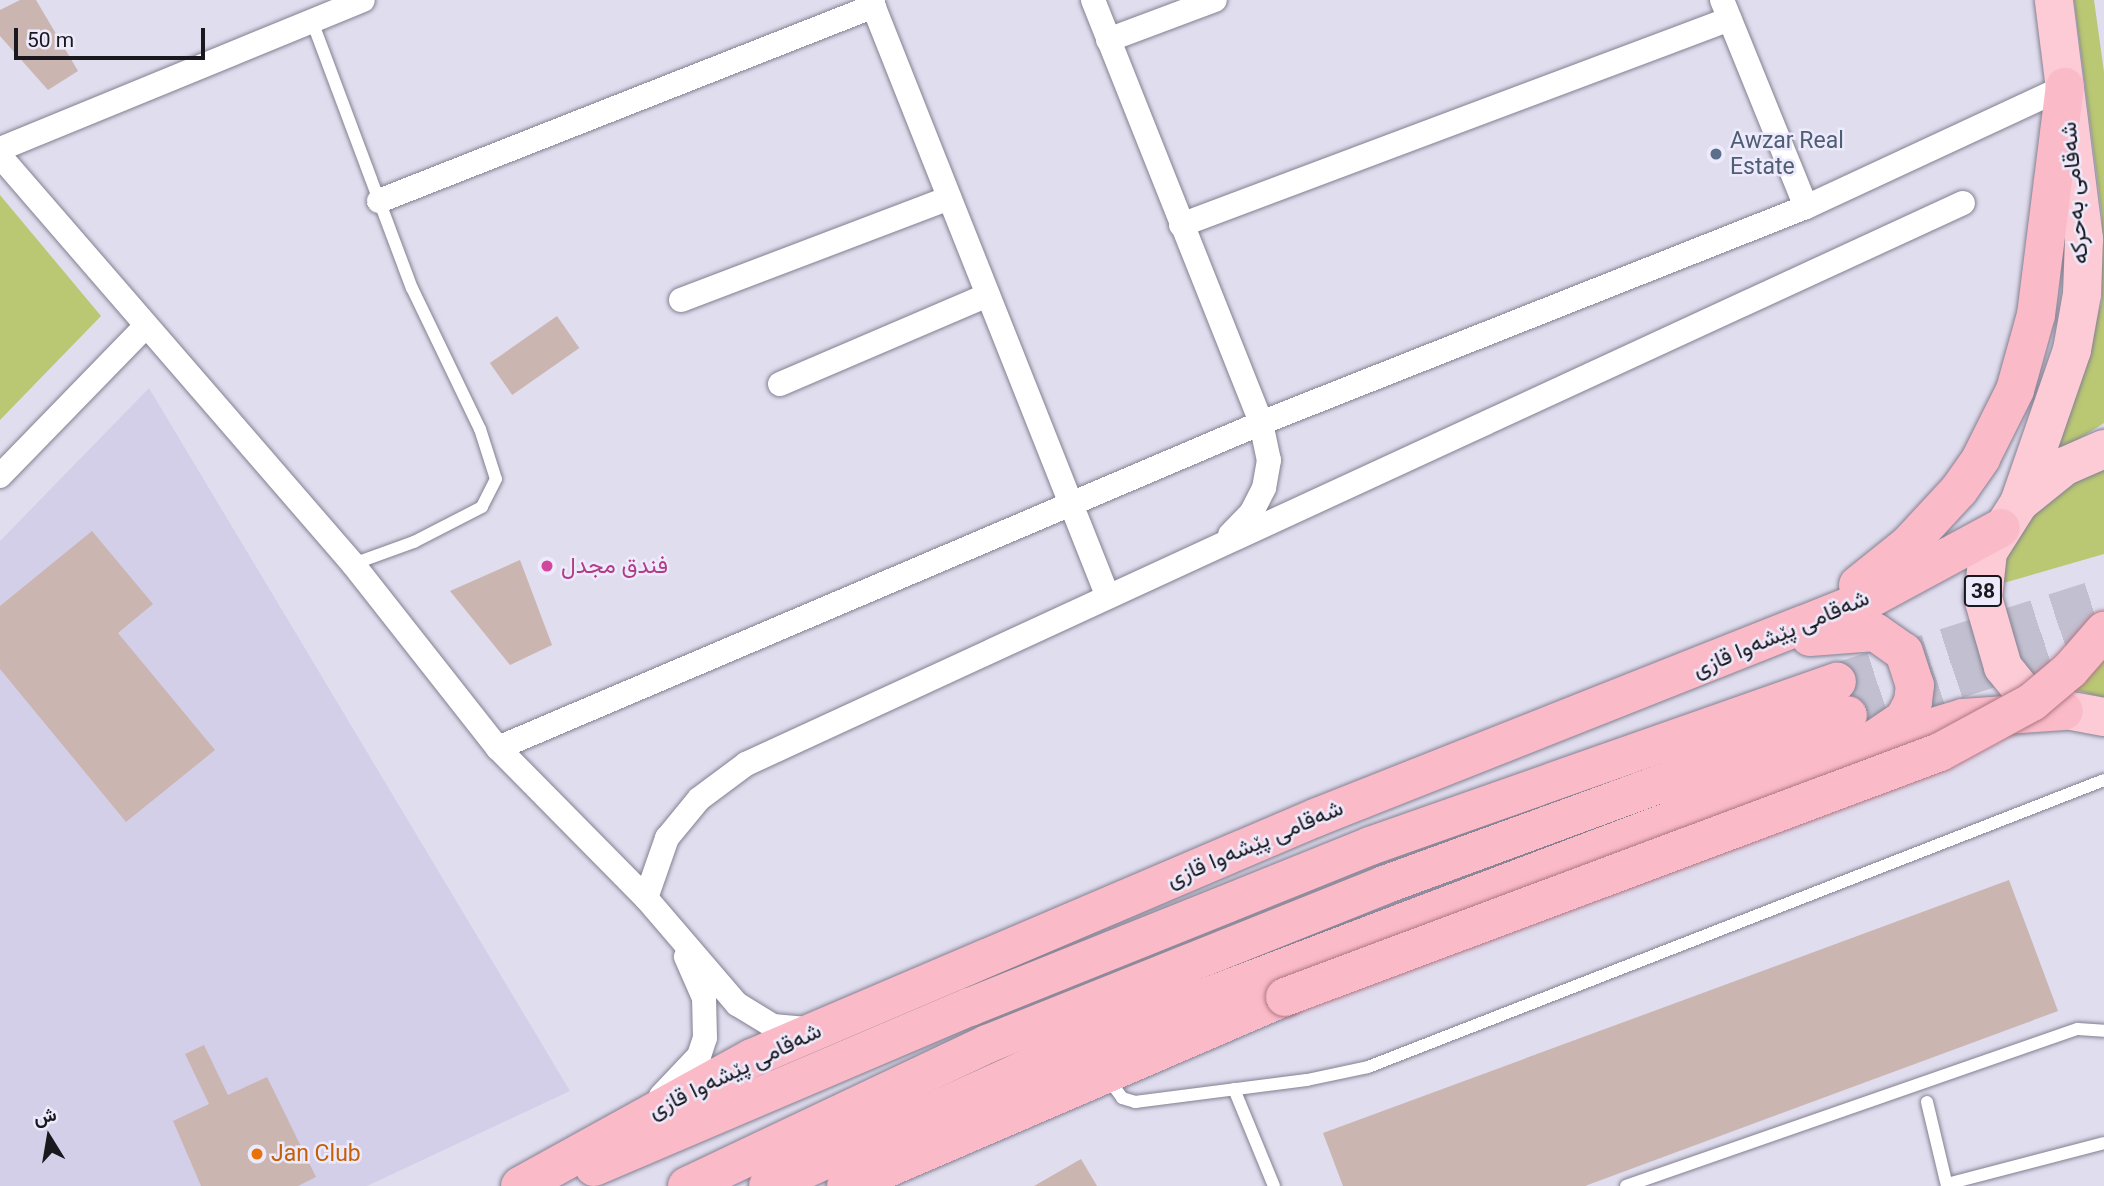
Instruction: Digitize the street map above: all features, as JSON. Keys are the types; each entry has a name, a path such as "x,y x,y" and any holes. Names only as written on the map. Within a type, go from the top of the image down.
{"highway":[{"path":"1674,679 1828,603 1885,566 1931,523 1981,458 2015,390 2036,315 2064,87"},
{"name":"شەقامی پێشەوا قازی","path":"520,1186 634,1120 752,1058 1315,818 1674,679 1875,596 2010,515"},
{"path":"1737,654 1857,630 1891,640 1912,667 1913,702 1904,719 1846,716"},
{"path":"846,1186 1285,997 1940,752 2032,702 2070,670 2104,631"},
{"name":"شەقامی پێشەوا قازی","path":"550,1186 970,1007 1370,846 1846,716 1963,718 2064,711"},
{"name":"شەقامی پێشەوا قازی","path":"687,1186 999,1039 1384,885 1846,716"},
{"name":"شەقامی پێشەوا قازی","path":"768,1186 1075,1046 1846,716"}],"main road":[{"name":"شەقامی بەحرکە","path":"2010,515 2072,351 2082,294 2084,239 2054,0"},
{"name":"شەقامی پێشەوا قازی","path":"2104,449 2065,466 2010,515 1988,552 1983,576 1986,620 1994,643 2003,667 2024,693 2039,705 2104,718"},
{"path":"2064,711 2104,740"}],"street":[{"path":"0,149 363,0"},
{"path":"1093,0 1261,423 1269,460 1264,488 1251,513 1219,546"},
{"path":"1108,40 1215,0"},
{"path":"379,201 872,3 948,198 1073,501 1108,597"},
{"path":"1181,225 1726,10 1806,207"},
{"path":"498,748 1261,423 1806,207 2064,87"},
{"path":"0,156 353,564 498,748 646,898 737,1003 758,1020 791,1030 829,1025"},
{"path":"681,300 948,198"},
{"path":"646,898 667,838 699,799 746,764 1963,203"},
{"path":"780,384 988,295"},
{"path":"0,476 146,326"},
{"path":"634,1120 699,1056 707,1020 692,967 646,898"}],"lane":[{"path":"312,21 412,288 480,429 496,479 482,507 414,542 353,564"},
{"path":"1105,1074 1129,1101 1234,1089 1368,1067 2104,780"},
{"path":"1626,1186 2078,1029 2104,1031"},
{"path":"1234,1089 1274,1186"},
{"path":"1927,1102 1947,1185 2104,1143"}],"shaded area":[{"path":"149,388 570,1091 367,1186 0,1186 0,541"}],"green space":[{"path":"2074,0 2094,0 2104,72 2104,423 2052,456 2072,409 2102,300 2102,215"},
{"path":"0,195 101,316 0,420"},
{"path":"2104,466 2104,554 2000,584 2005,551 2027,520 2054,493"},
{"path":"2104,647 2104,698 2055,684 2031,667"}],"building":[{"path":"20,0 36,0 78,71 48,90 0,36 0,10"},
{"path":"557,316 579,348 512,395 490,363"},
{"path":"92,531 153,604 118,633 215,750 126,822 0,669 0,606"},
{"path":"520,560 552,645 510,665 450,591"},
{"path":"2009,880 2058,1011 1585,1186 1343,1186 1323,1133"},
{"path":"204,1045 228,1095 267,1077 316,1177 298,1186 201,1186 173,1121 209,1104 185,1054"},
{"path":"1081,1159 1097,1186 1034,1186"}],"tunnel":[{"path":"1837,682 2104,597"},
{"path":"1848,715 2104,632"}],"place":[{"name":"Awzar Real Estate","path":"1716,154"},
{"name":"فندق مجدل","path":"547,566"},
{"name":"Jan Club","path":"257,1154"}]}
